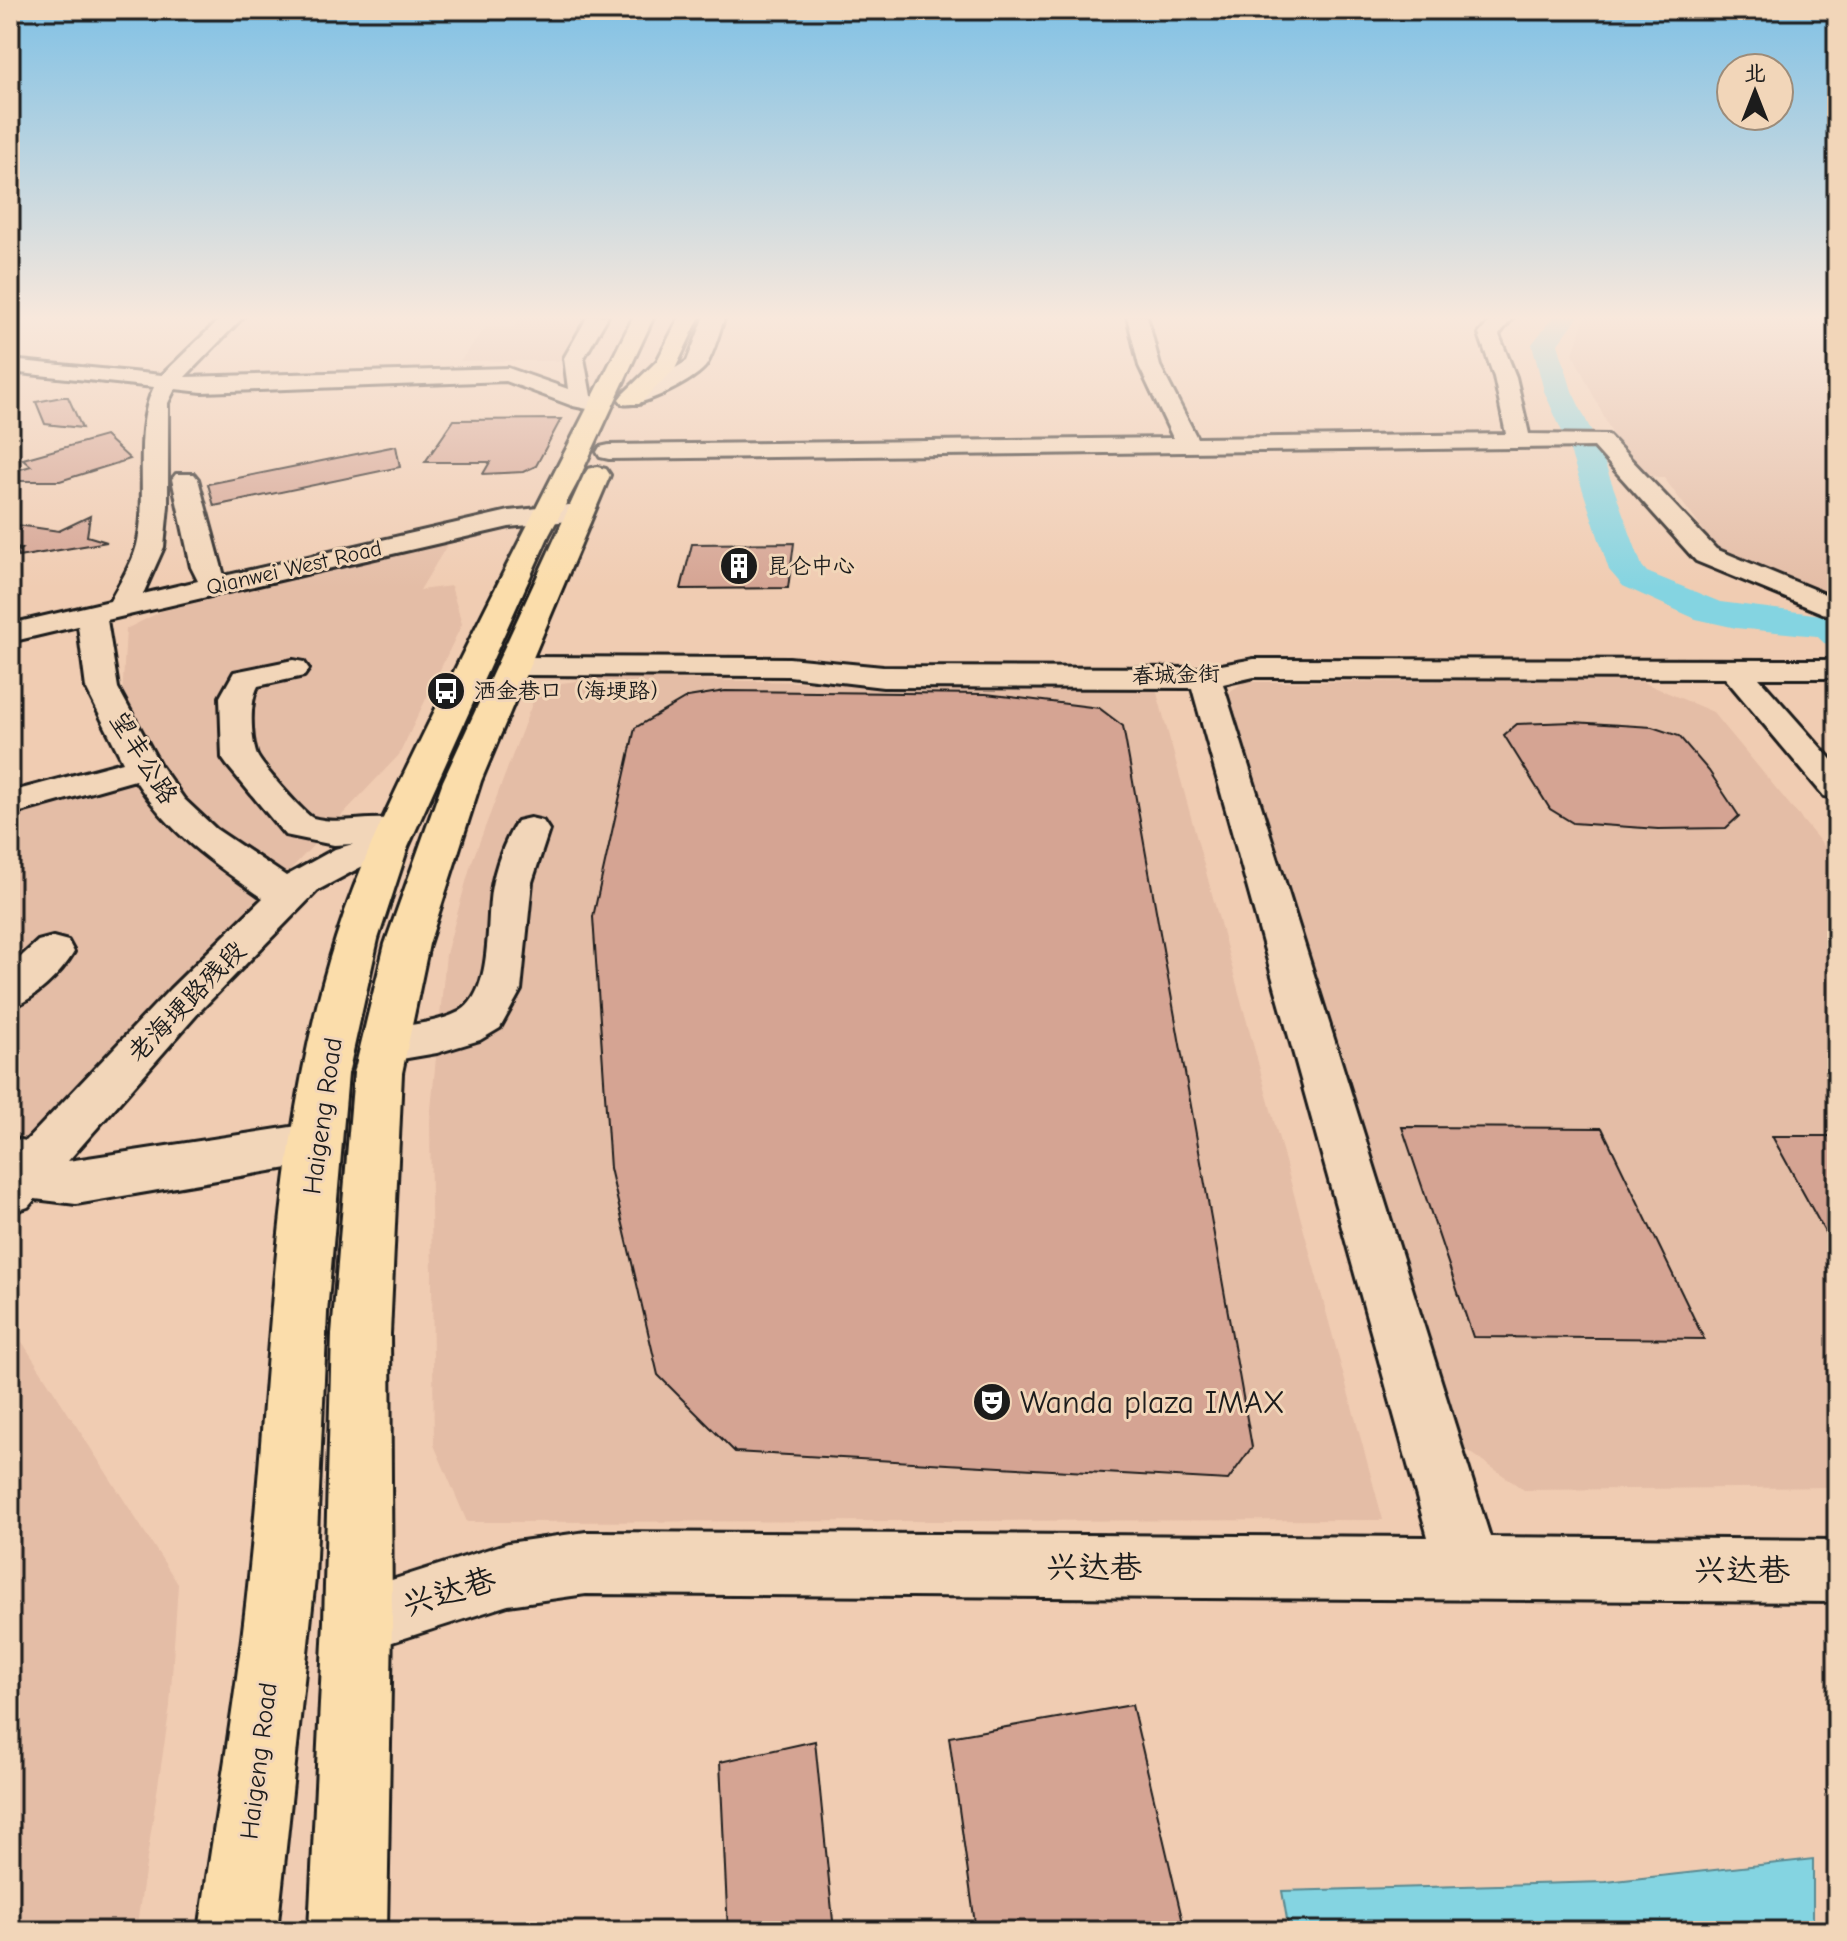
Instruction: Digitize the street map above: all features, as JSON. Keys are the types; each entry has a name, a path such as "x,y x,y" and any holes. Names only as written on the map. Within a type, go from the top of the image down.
{"main road":[{"name":"Haigeng Road","path":"348,1931 358,1621 361,1334 378,1073 407,944 426,882 462,781 515,666 562,512 564,483 594,407"},
{"name":"Haigeng Road","path":"238,1931 282,1579 299,1313 324,1074 357,939 392,838 562,512 609,452 628,407"}],"street":[{"path":"107,611 150,547 155,506 157,407"},
{"path":"1169,407 1189,445"},
{"path":"1512,407 1519,440"},
{"path":"609,452 1600,440 1706,555 1837,610"},
{"path":"185,479 205,567 215,586"},
{"name":"Qianwei West Road","path":"10,633 562,512"},
{"name":"望丰公路","path":"107,611 102,688 143,767 171,807 203,838 288,897"},
{"name":"春城金街","path":"515,666 789,667 883,677 1205,678 1254,668 1837,669"},
{"path":"1733,668 1837,788"},
{"path":"293,669 245,679 236,697 239,758 298,827 392,838"},
{"path":"1205,678 1469,1570"},
{"path":"10,804 143,767"},
{"path":"384,1045 451,1032 484,1017 498,997 511,890 517,863 530,830"},
{"name":"老海埂路残段","path":"15,1173 304,881 392,838"},
{"path":"10,992 53,952"},
{"path":"15,1173 76,1183 317,1143"},
{"name":"兴达巷","path":"358,1621 508,1574 586,1563 1837,1571"}],"shaded area":[{"path":"1599,407 1837,407 1837,595 1718,550 1664,478 1642,474 1623,456"},
{"path":"449,542 420,590 451,586 462,624 399,755 10,1165 10,800 118,773 126,629 162,611"},
{"path":"598,678 1156,689 1383,1520 467,1522 434,1445 430,1120 446,954 471,864 535,696 562,683"},
{"path":"1640,681 1713,712 1837,862 1837,1487 1524,1490 1460,1445 1226,694 1244,682"},
{"path":"10,1323 178,1584 170,1706 136,1931 10,1931"}],"water":[{"path":"1813,1859 1813,1931 1289,1931 1282,1891 1606,1882"}],"building":[{"path":"38,407 72,407 82,428 45,424"},
{"path":"561,419 536,466 523,472 483,474 490,462 425,462 454,420"},
{"path":"105,436 130,459 60,481 10,481 10,472 31,466 23,459"},
{"path":"396,446 400,467 214,506 208,484"},
{"path":"90,516 87,536 107,542 18,557 17,551 21,549 10,547 10,524 59,531"},
{"name":"昆仑中心","path":"794,543 788,588 681,589 692,544"},
{"path":"725,691 986,694 1099,708 1123,726 1252,1447 1228,1480 735,1452 658,1375 610,1168 593,917 635,728 688,697"},
{"path":"1573,722 1652,727 1679,736 1709,771 1739,816 1726,828 1658,829 1573,823 1550,809 1504,735 1517,724"},
{"path":"1402,1127 1602,1128 1704,1339 1473,1337"},
{"path":"1772,1136 1837,1136 1837,1254"},
{"path":"1132,1705 1185,1931 976,1931 949,1737"},
{"path":"815,1741 834,1931 728,1931 720,1762"}],"waterway":[{"path":"1565,407 1583,445 1626,570 1635,579 1709,611 1736,617 1828,626 1837,635"}],"place":[{"name":"昆仑中心","path":"739,566"},
{"name":"洒金巷口（海埂路）","path":"446,691"},
{"name":"Wanda plaza IMAX","path":"992,1402"}]}
